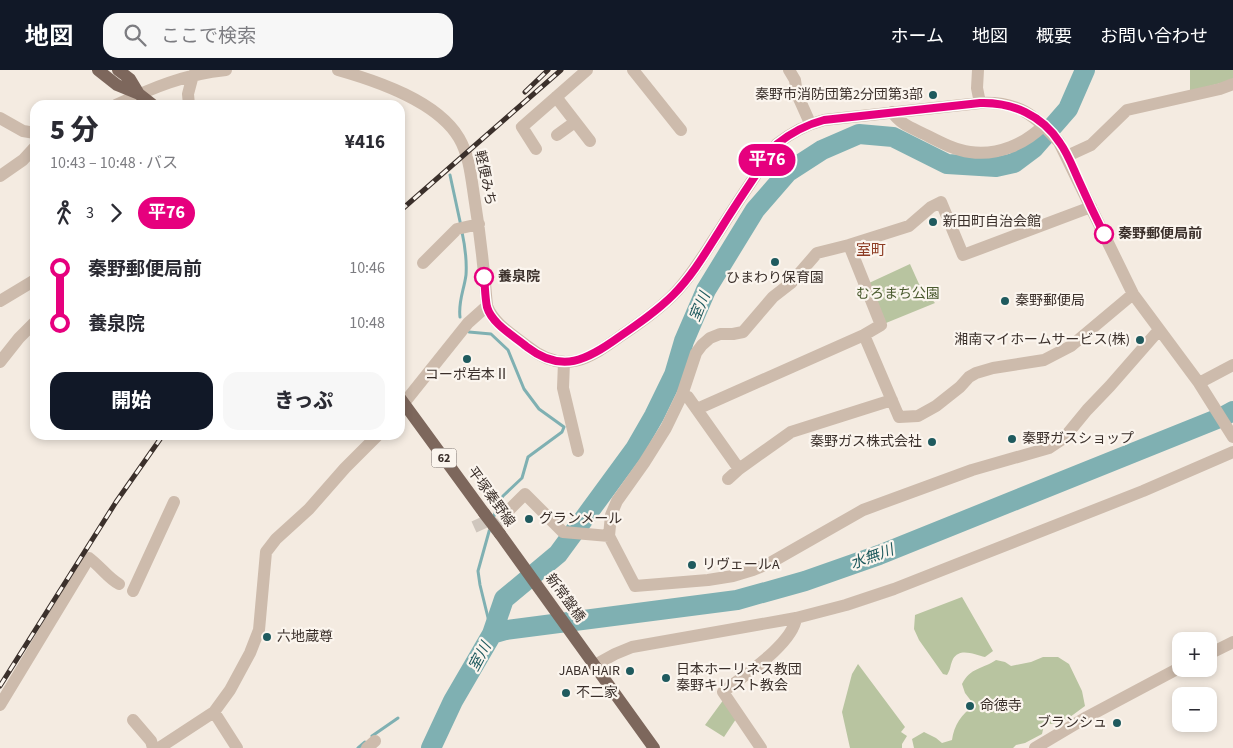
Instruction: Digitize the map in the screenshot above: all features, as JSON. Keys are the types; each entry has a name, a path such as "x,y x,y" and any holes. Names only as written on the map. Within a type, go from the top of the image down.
{"main road":[{"path":"98,70 117,86 139,94 147,100"},
{"path":"118,70 130,79 139,94"},
{"name":"平塚秦野線","path":"405,408 523,566"},
{"name":"新常盤橋","path":"523,566 595,665"},
{"name":"62","path":"595,665 654,748"}],"street":[{"path":"126,100 158,85 207,71 226,70"},
{"name":"軽便みち","path":"338,70 372,80 405,94 427,107 447,123 459,138 469,161 467,226 487,306"},
{"path":"536,149 522,128 587,70"},
{"path":"633,70 681,130"},
{"path":"789,70 795,80 797,94 810,124"},
{"path":"978,70 977,88 980,103"},
{"path":"189,100 188,94 194,75"},
{"path":"1067,156 1091,145 1127,110 1220,89 1233,84"},
{"path":"556,97 590,141"},
{"path":"405,398 468,323 487,306 496,322 535,353 564,362 581,360 597,353 652,314 674,294 695,269 777,144 793,132 824,120 992,103 1010,106 1027,113 1044,125 1059,142 1133,294 1200,385 1233,437"},
{"path":"892,112 899,122 946,145 969,152 982,152 1018,145 1033,136 1044,125"},
{"path":"0,118 23,131 30,132"},
{"path":"557,135 575,122"},
{"path":"0,176 23,160 30,152"},
{"path":"1091,208 964,254 941,202 931,206 909,226 817,253 791,282 773,297 743,332 720,334 710,338 696,353 682,394 666,428 617,501 611,515 609,536 635,586 708,580 733,576 753,570 770,563 863,510 972,470 1050,448 1064,438 1159,330"},
{"path":"423,263 467,226"},
{"path":"697,409 864,335 882,325 849,245"},
{"path":"0,301 30,283"},
{"path":"864,335 899,417 918,416 936,406 976,373 993,368 1044,360 1071,346 1133,294"},
{"path":"0,362 30,327"},
{"path":"564,362 563,388 578,451"},
{"path":"1200,385 1233,365"},
{"path":"682,394 688,397 739,469"},
{"path":"728,479 791,432 892,400"},
{"path":"159,748 214,712 230,690 250,653 259,630 266,552 276,539 309,509 373,440"},
{"path":"595,665 615,654 632,648 796,618 846,605 903,585 1143,491 1233,452"},
{"path":"506,513 525,494 563,532 609,536"},
{"path":"133,592 174,502"},
{"path":"0,704 90,558 113,581 119,584"},
{"path":"761,748 723,692 782,645 795,625 796,618"},
{"path":"1217,650 1233,642"},
{"path":"1035,748 1087,717 1172,672"},
{"path":"214,712 237,748"},
{"path":"133,720 152,741 153,748"}],"green space":[{"path":"1190,70 1233,70 1233,80 1190,91"},
{"name":"むろまち公園","path":"910,264 919,284 935,303 886,323 869,283"},
{"path":"962,597 993,651 985,657 968,653 956,655 947,675 943,674 919,640 914,629 915,615"},
{"path":"1043,657 1058,657 1069,664 1082,691 1085,706 1073,715 1055,723 1050,724 1049,722 1044,725 1042,734 1013,748 914,748 912,739 924,732 942,743 952,740 959,720 975,706 965,693 962,684 969,674 996,660 1011,666 1031,662"},
{"path":"858,664 905,727 901,732 907,736 902,744 902,748 850,748 842,712 852,674"},
{"path":"724,699 736,719 724,737 705,725"}],"waterway":[{"name":"室川","path":"431,748 453,701 492,634 504,599 558,554 635,449 674,375 684,341 706,290 755,210 788,172 822,150 859,134 893,137 947,164 996,167 1014,163 1034,148 1068,109 1085,70"},
{"path":"450,175 461,226"},
{"path":"460,317 466,269 466,253 462,232"},
{"path":"469,332 491,334 508,350 524,389 539,409 564,427 562,432 528,457 522,478 503,496 493,519"},
{"name":"水無川","path":"492,634 506,630 737,600 805,581 879,555 1233,411"},
{"path":"490,528 478,571 492,634"},
{"path":"372,736 398,718"},
{"path":"358,748 365,742"}],"tunnel":[{"path":"474,527 485,522 495,526 506,513"}],"railway":[{"path":"525,92 548,70"},
{"path":"405,207 561,70"},
{"path":"0,686 116,502 159,440"}],"bus line":[{"name":"平76","path":"484,277 487,306 496,322 535,353 543,357 564,362 581,360 597,353 652,314 674,294 695,269 777,144 793,132 824,120 980,103 1010,106 1036,117 1044,125 1059,142 1067,156 1104,234"}],"place":[{"name":"秦野市消防団第2分団第3部","path":"933,95"},
{"name":"新田町自治会館","path":"933,222"},
{"name":"秦野郵便局前","path":"1104,234"},
{"name":"ひまわり保育園","path":"775,262"},
{"name":"養泉院","path":"484,277"},
{"name":"秦野郵便局","path":"1005,301"},
{"name":"湘南マイホームサービス(株)","path":"1140,340"},
{"name":"コーポ岩本Ⅱ","path":"467,359"},
{"name":"秦野ガスショップ","path":"1012,439"},
{"name":"秦野ガス株式会社","path":"932,442"},
{"name":"グランメール","path":"529,519"},
{"name":"リヴェールA","path":"692,565"},
{"name":"六地蔵尊","path":"267,637"},
{"name":"JABA HAIR","path":"630,671"},
{"name":"日本ホーリネス教団 秦野キリスト教会","path":"666,678"},
{"name":"不二家","path":"566,693"},
{"name":"命徳寺","path":"970,706"},
{"name":"ブランシュ","path":"1117,723"}],"district":[{"name":"室町","path":"871,250"}]}
